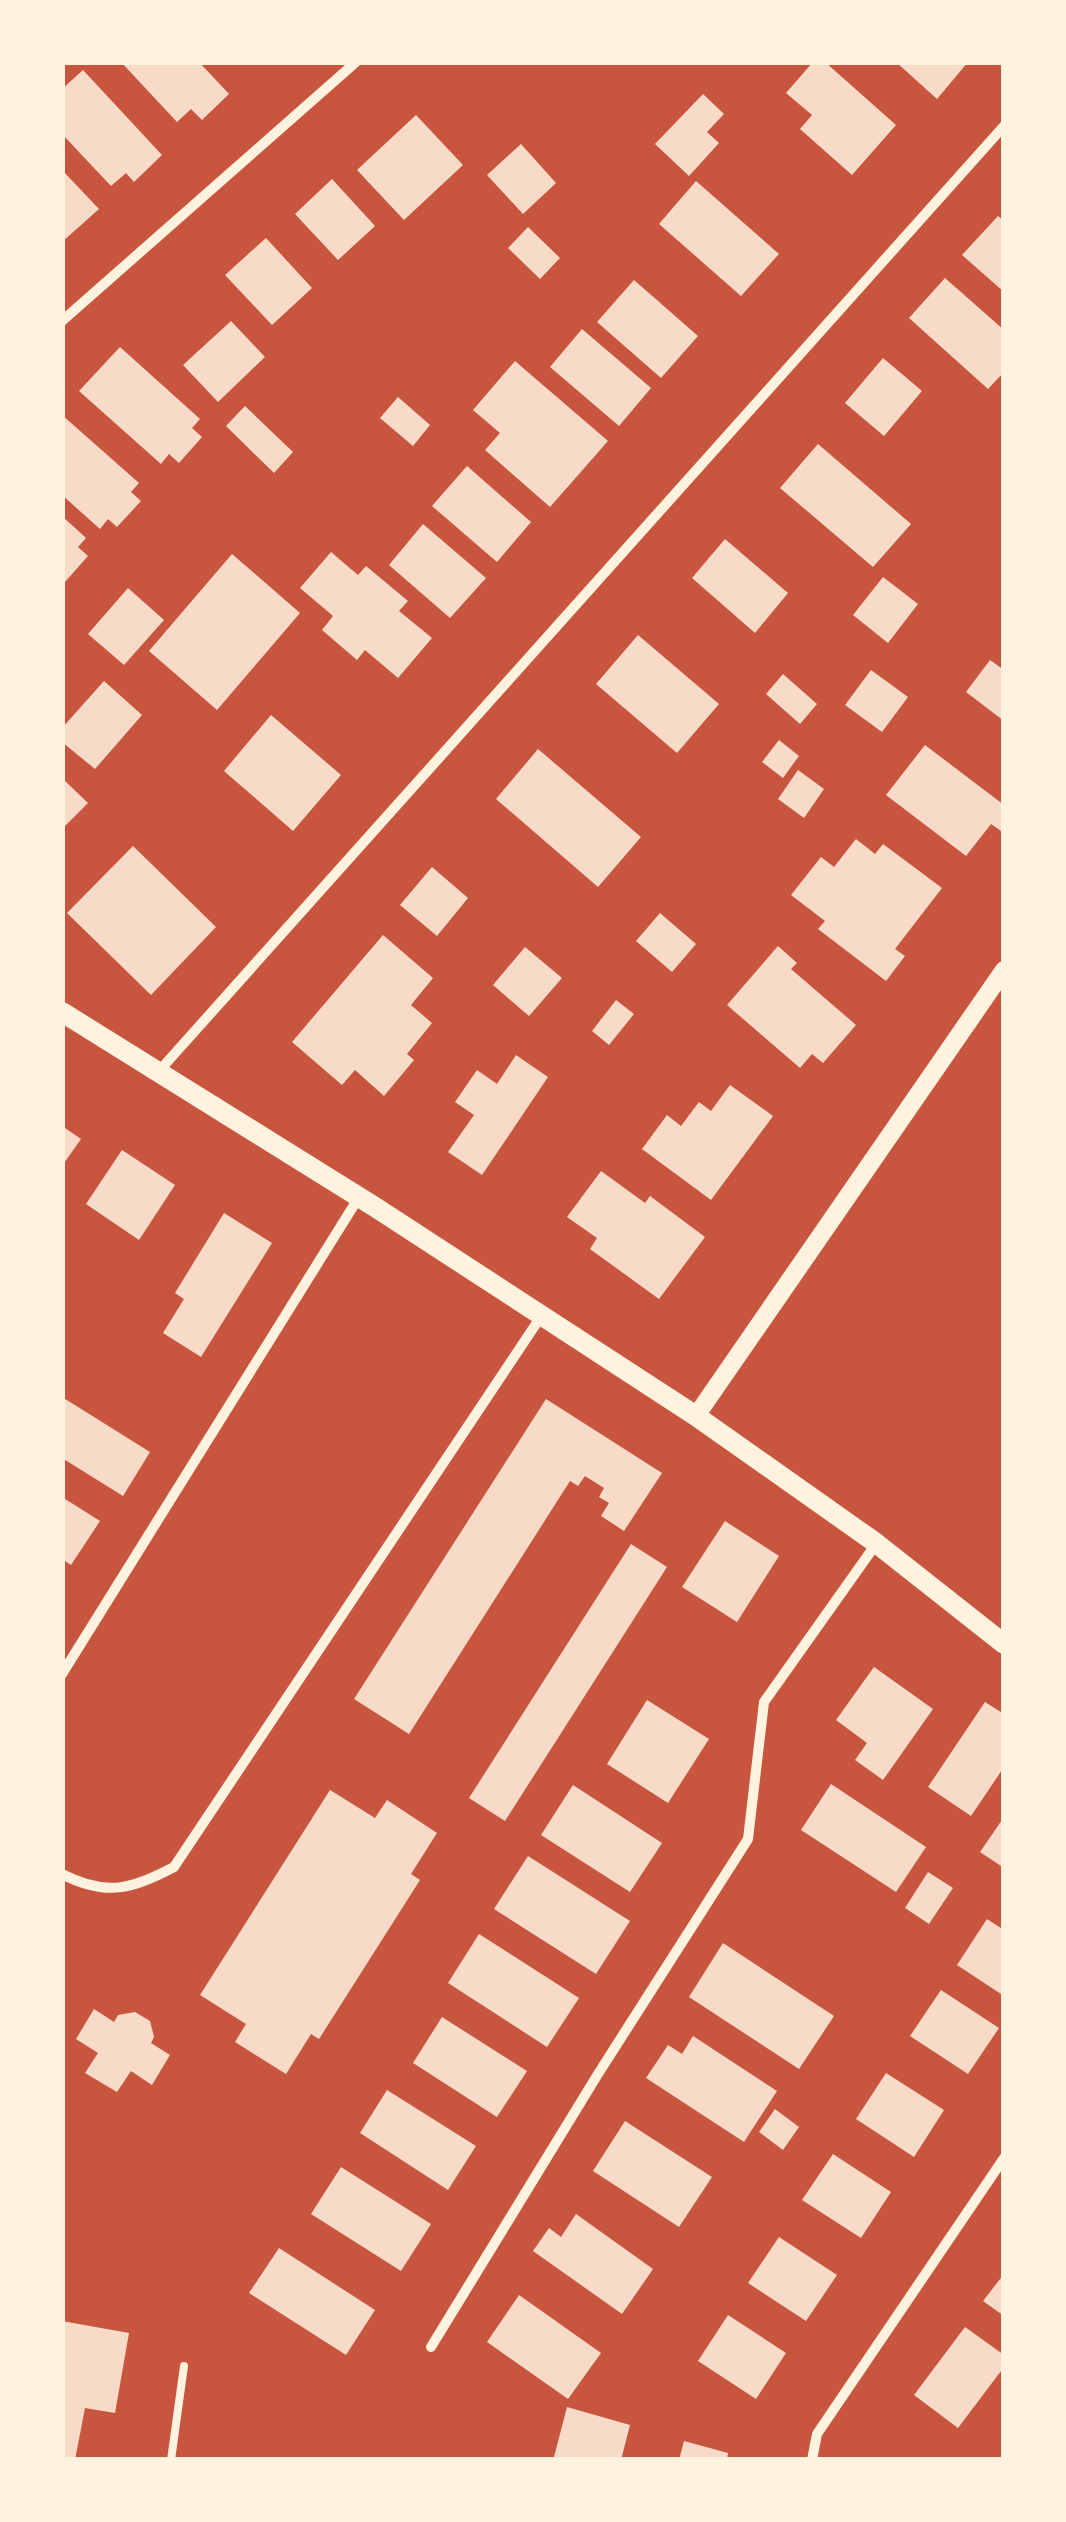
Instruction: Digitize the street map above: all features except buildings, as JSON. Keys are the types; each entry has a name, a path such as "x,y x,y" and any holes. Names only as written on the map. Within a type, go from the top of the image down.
{"main road":[{"path":"62,1012 543,1314 696,1416 876,1543 1004,1644"}],"street":[{"path":"62,321 356,62"},
{"path":"160,1070 1004,126"},
{"path":"696,1416 1004,970"},
{"path":"62,1674 359,1197"},
{"path":"62,1874 80,1884 110,1890 143,1884 174,1867 543,1314"},
{"path":"431,2347 748,1839 764,1702 876,1543"},
{"path":"812,2460 817,2434 1004,2158"}],"lane":[{"path":"172,2460 184,2366"}]}
